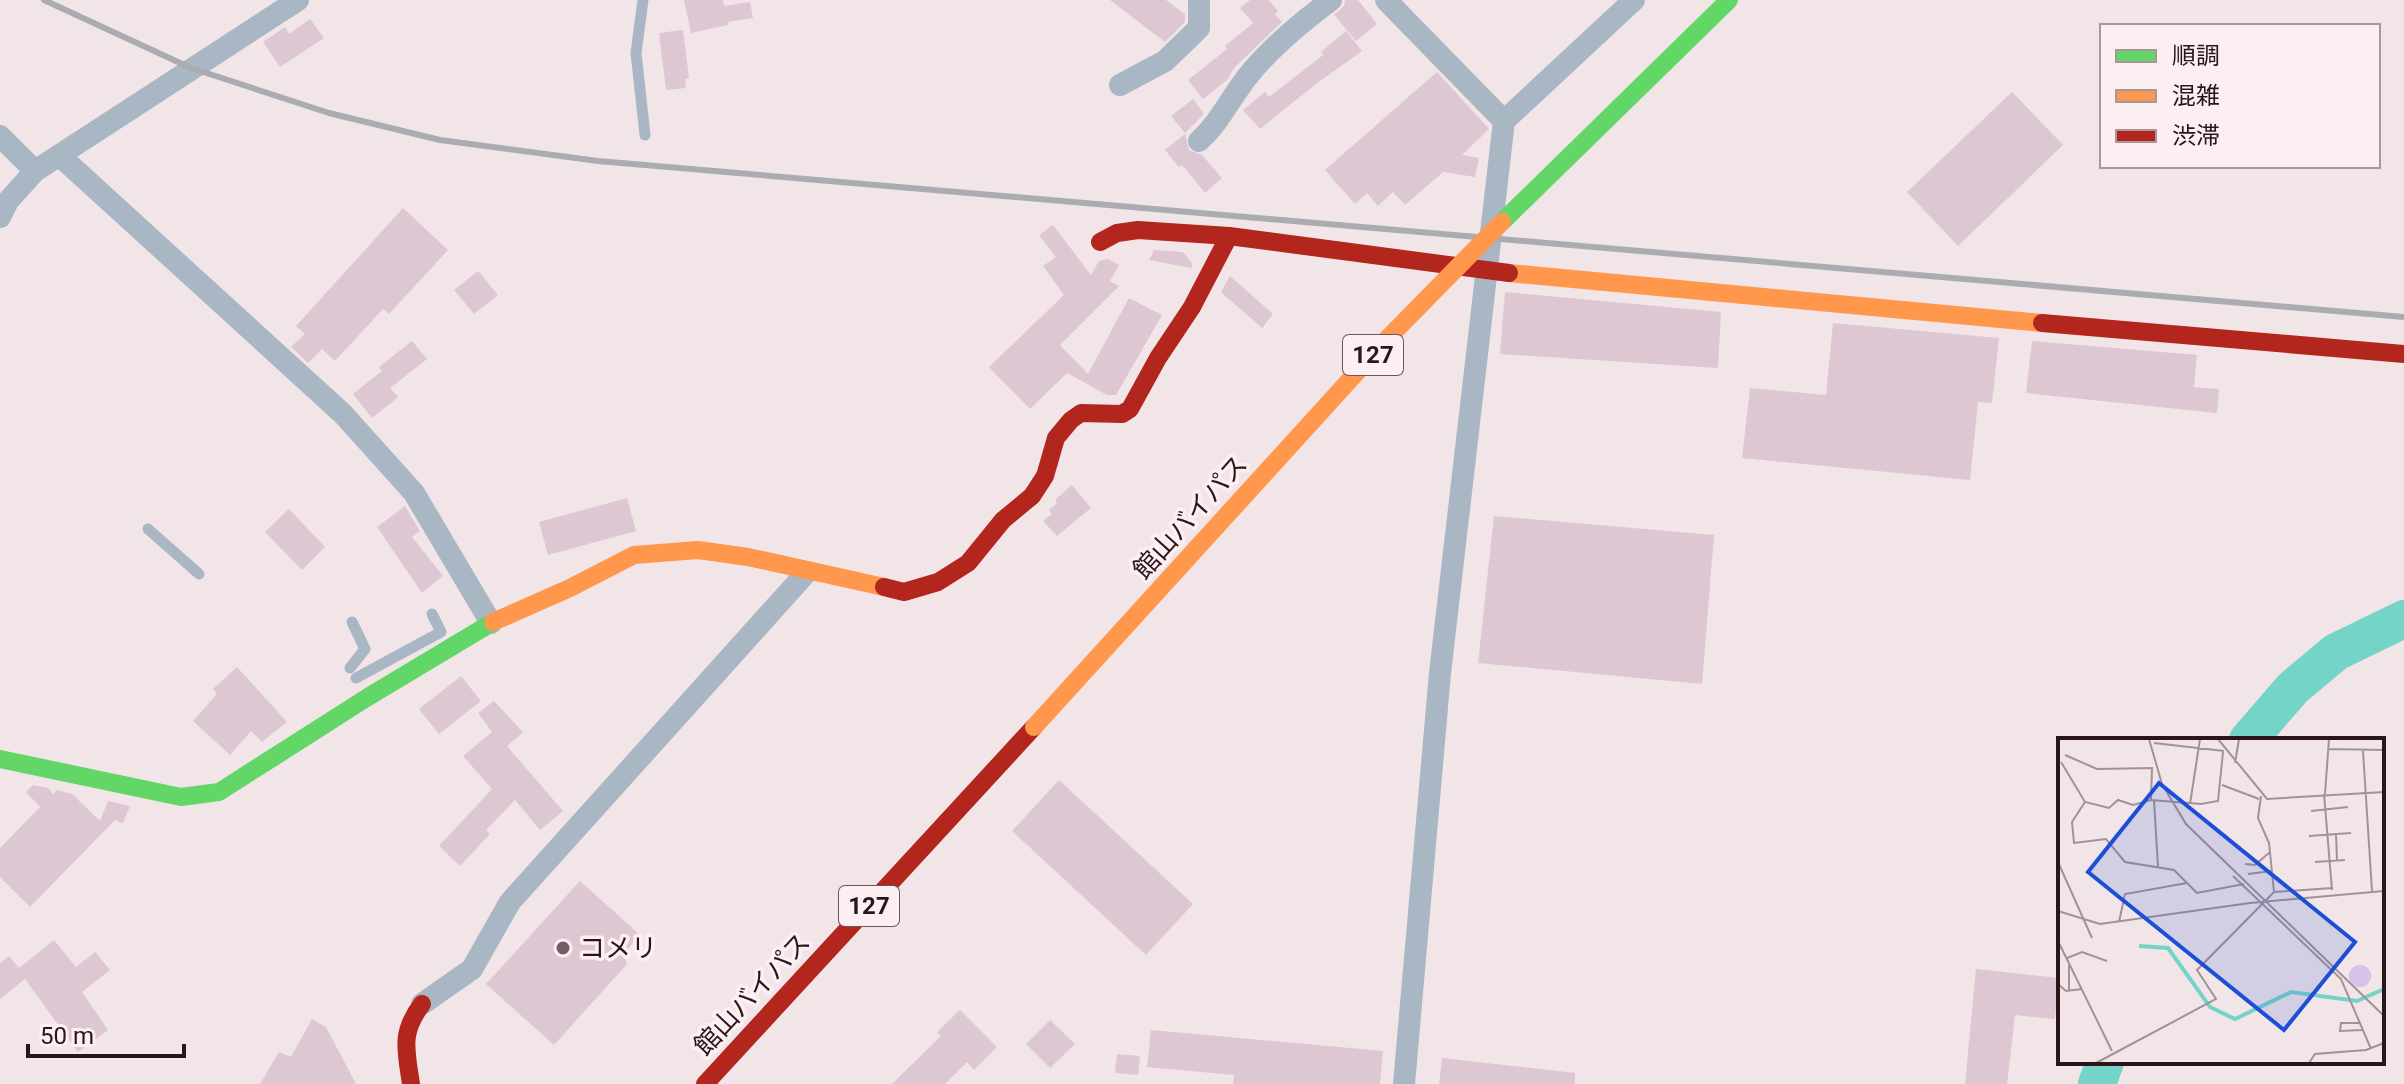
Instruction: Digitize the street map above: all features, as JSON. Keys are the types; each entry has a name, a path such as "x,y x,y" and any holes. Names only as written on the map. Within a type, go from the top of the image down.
{"main road":[{"name":"館山バイパス","path":"705,1084 1398,328 1525,198 1729,0"},
{"path":"1100,242 1117,233 1138,230 1229,236 1487,271 2404,354"},
{"path":"0,759 181,797 219,792 491,623 634,555 698,550 748,557 904,592 938,582 968,563 1003,520 1032,496 1045,476 1056,438 1071,420 1081,413 1122,414 1130,409 1158,358 1192,307 1229,236"},
{"path":"411,1084 406,1051 409,1021 422,1004"}],"street":[{"path":"0,217 8,201 35,171 298,0"},
{"path":"1120,85 1165,61 1199,28 1199,0"},
{"path":"1199,141 1216,126 1251,72 1301,22 1331,0"},
{"path":"1386,0 1504,121"},
{"path":"1404,1084 1440,673 1504,121 1634,0"},
{"path":"0,136 35,171"},
{"path":"60,156 343,414 414,493 491,623"},
{"path":"422,1004 472,969 510,902 807,572"}],"lane":[{"path":"643,0 636,53 645,135"},
{"path":"148,529 199,574"},
{"path":"352,622 365,649 353,673 441,632 432,614"}],"building":[{"path":"684,0 723,0 724,6 750,2 753,18 691,33"},
{"path":"1110,0 1166,0 1185,14 1185,22 1165,42"},
{"path":"1250,0 1269,0 1282,22 1234,68 1228,79 1203,99 1188,80 1227,49 1225,46 1253,23 1240,8"},
{"path":"1345,0 1358,0 1377,24 1356,41 1334,15 1344,6"},
{"path":"310,19 324,38 280,67 263,42 285,27 289,34"},
{"path":"683,30 689,78 685,79 686,88 666,90 659,33"},
{"path":"1346,31 1362,51 1260,129 1243,110 1265,92 1269,97 1323,55 1321,52"},
{"path":"1437,72 1489,129 1462,155 1479,158 1475,177 1443,172 1405,205 1393,192 1378,206 1367,193 1355,204 1325,170"},
{"path":"2012,92 2063,145 1958,246 1907,192"},
{"path":"1193,99 1204,114 1185,133 1171,116"},
{"path":"1185,134 1189,150 1202,155 1222,178 1205,193 1165,150"},
{"path":"403,208 448,250 389,314 383,309 335,361 322,349 308,363 291,347 305,334 296,326"},
{"path":"1053,225 1091,275 1099,261 1108,259 1119,265 1110,281 1119,286 1060,345 1088,374 1129,298 1162,315 1116,395 1107,395 1067,373 1030,409 989,367 1064,295 1043,266 1056,257 1039,235"},
{"path":"1154,250 1183,252 1193,264 1191,268 1149,260"},
{"path":"478,271 498,295 474,314 454,290"},
{"path":"1230,276 1273,314 1262,328 1221,292"},
{"path":"1505,292 1721,312 1718,368 1500,354"},
{"path":"1833,323 1999,338 1992,403 1978,402 1970,480 1742,458 1750,388 1826,395"},
{"path":"412,341 427,359 390,388 398,397 372,418 353,394 382,371 379,367"},
{"path":"2032,341 2197,355 2194,387 2219,389 2217,413 2026,393"},
{"path":"1072,485 1091,508 1057,536 1043,521 1052,514 1049,510 1057,503 1055,500"},
{"path":"627,498 636,531 548,555 539,522"},
{"path":"405,506 420,531 412,537 443,576 422,593 377,527"},
{"path":"289,509 325,547 302,570 265,532"},
{"path":"1494,516 1714,535 1702,684 1478,663"},
{"path":"237,667 287,722 262,742 251,731 230,755 193,721 217,694 213,689"},
{"path":"461,676 481,701 439,734 419,709"},
{"path":"494,701 523,732 507,746 563,811 540,830 515,800 486,830 490,834 460,866 439,846 492,789 463,756 492,732 478,713"},
{"path":"1059,780 1193,904 1146,955 1012,831"},
{"path":"33,785 48,788 53,794 57,790 72,794 100,821 108,801 130,806 123,823 115,820 30,907 0,877 0,848 40,807 26,792"},
{"path":"580,881 640,935 624,953 627,964 554,1045 486,984"},
{"path":"54,940 76,967 95,952 110,970 82,992 108,1030 78,1052 25,979 0,999 0,963 9,956 19,968"},
{"path":"1976,969 2058,978 2055,1019 2015,1015 2007,1084 1965,1084"},
{"path":"960,1010 997,1047 974,1070 967,1062 945,1084 892,1084 941,1036 937,1032"},
{"path":"312,1019 326,1027 356,1084 260,1084 279,1052 291,1057"},
{"path":"1050,1020 1075,1044 1050,1068 1026,1044"},
{"path":"1151,1030 1383,1051 1380,1084 1233,1084 1234,1075 1147,1067"},
{"path":"1117,1054 1140,1056 1138,1075 1115,1073"},
{"path":"1442,1058 1575,1073 1575,1084 1439,1084"}],"waterway":[{"path":"2250,738 2293,688 2336,652 2404,619"},
{"path":"2097,1084 2104,1064"}],"railway":[{"path":"44,0 191,68 329,113 440,140 598,161 2404,317"}],"traffic: fast":[{"path":"1502,222 1729,0"},
{"path":"0,759 181,797 219,792 493,622"}],"traffic: slow":[{"path":"1034,727 1387,339 1502,222"},
{"path":"1509,273 2042,323"},
{"path":"493,622 634,555 698,550 748,557 884,587"}],"traffic: jam":[{"path":"1100,242 1117,233 1138,230 1229,236 1509,273"},
{"path":"884,587 904,592 938,582 968,563 1003,520 1032,496 1045,476 1056,438 1071,420 1081,413 1122,414 1130,409 1158,358 1192,307 1229,236"},
{"path":"2042,323 2404,354"},
{"path":"705,1084 1034,727"},
{"path":"411,1084 406,1042 410,1024 422,1004"}],"place":[{"name":"コメリ","path":"563,948"}]}
